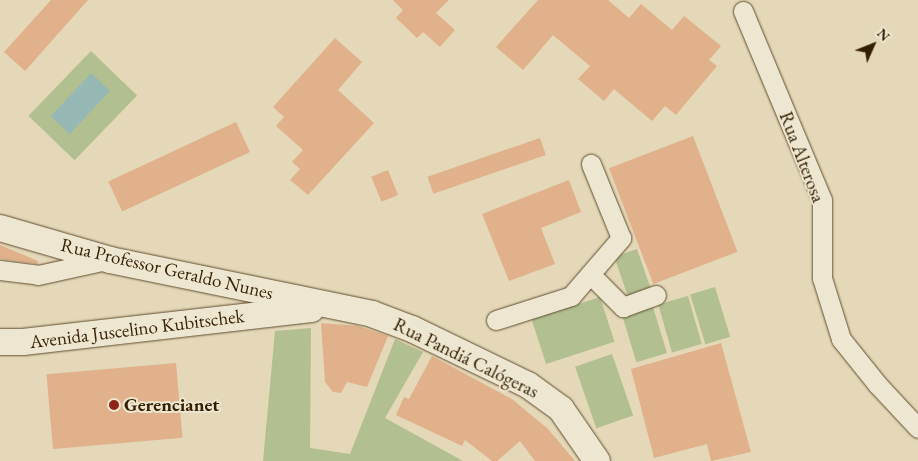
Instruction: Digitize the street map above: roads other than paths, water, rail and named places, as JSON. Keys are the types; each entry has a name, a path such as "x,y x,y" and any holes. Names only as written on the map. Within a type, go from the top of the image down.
{"street":[{"name":"Rua Alterosa","path":"742,11 822,200 822,278 841,339 918,428"},
{"path":"496,320 570,296 621,238 591,164"},
{"name":"Rua Professor Geraldo Nunes","path":"0,228 110,260 334,306"},
{"path":"0,270 38,275 110,260"},
{"path":"590,274 622,307 656,295"},
{"name":"Avenida Juscelino Kubitschek","path":"0,342 22,342 334,306"},
{"name":"Rua Pandiá Calógeras","path":"334,306 372,314 412,330 528,385 561,409 597,461"}],"water":[{"path":"91,73 110,91 70,134 51,116"}],"place":[{"name":"Gerencianet","path":"114,405"}]}
